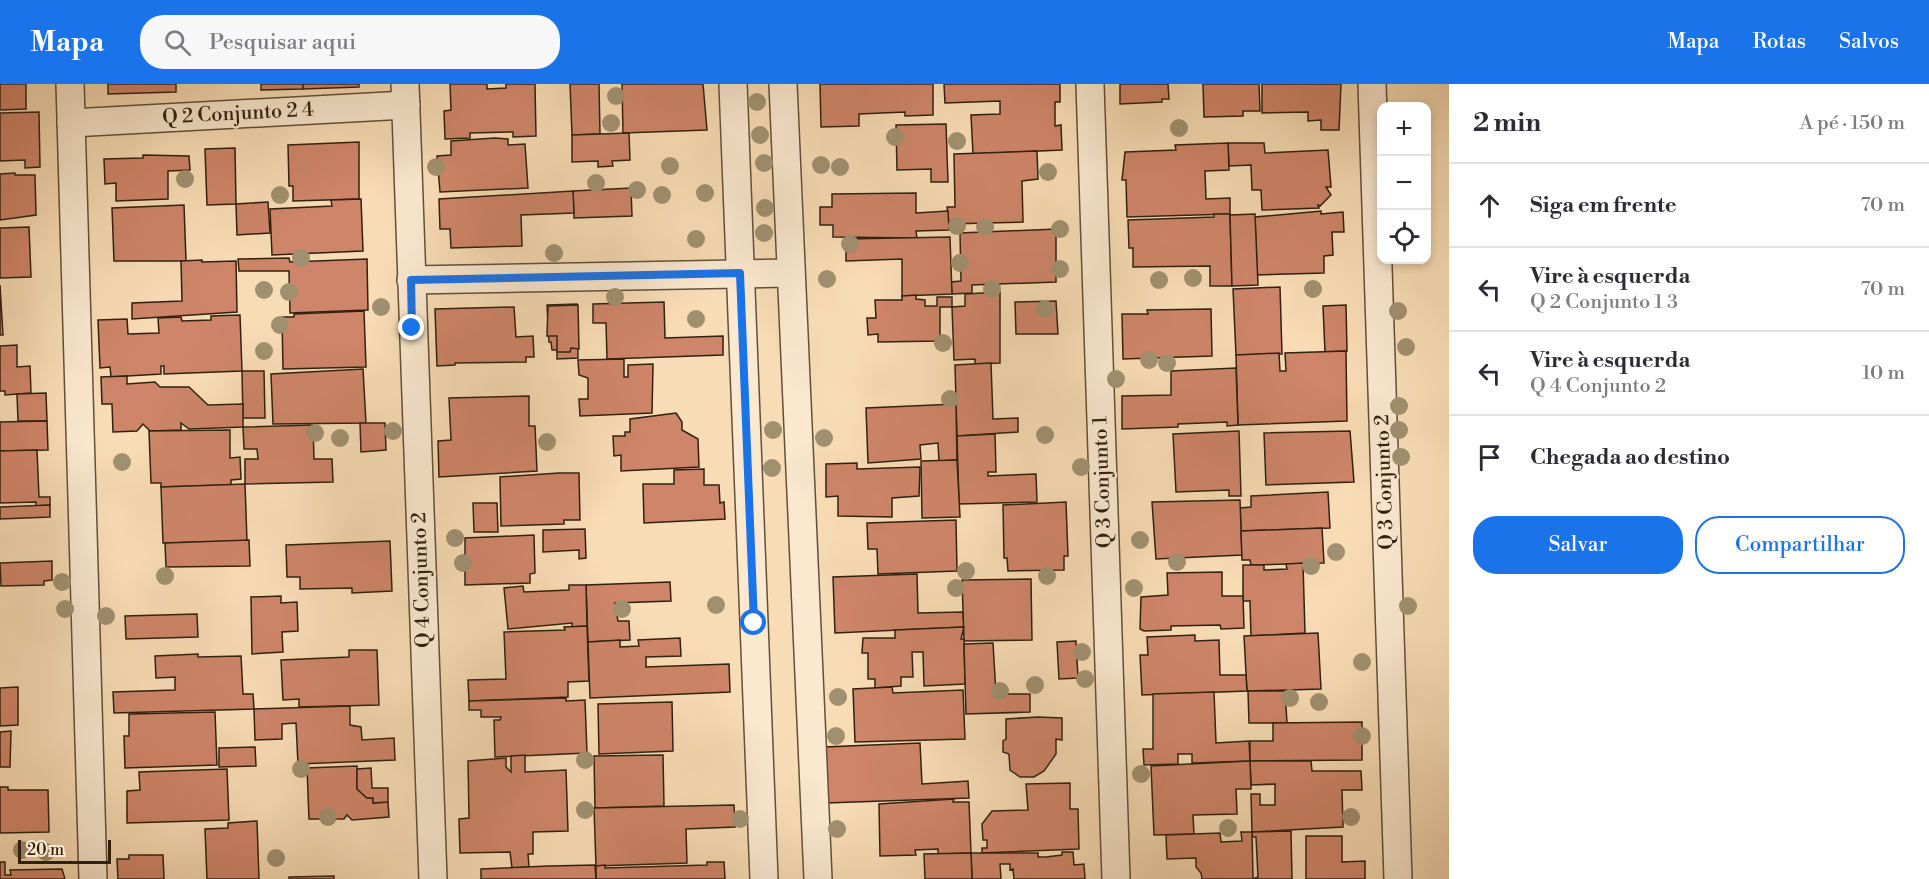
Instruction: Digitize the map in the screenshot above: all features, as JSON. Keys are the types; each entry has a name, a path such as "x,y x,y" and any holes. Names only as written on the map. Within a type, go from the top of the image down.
{"street":[{"path":"70,84 93,879"},
{"path":"733,84 764,879"},
{"path":"783,84 818,879"},
{"name":"Q 3 Conjunto 1","path":"1090,84 1116,879"},
{"name":"Q 3 Conjunto 2","path":"1372,84 1398,879"},
{"name":"Q 2 Conjunto 2 4","path":"71,123 405,94"},
{"name":"Q 4 Conjunto 2","path":"405,94 433,879"},
{"path":"411,280 790,273"}],"building":[{"path":"0,84 26,84 26,109 0,110"},
{"path":"108,84 176,84 176,92 108,94"},
{"path":"261,84 303,84 303,89 261,90"},
{"path":"303,84 359,84 359,87 303,89"},
{"path":"450,84 487,84 487,89 506,88 506,84 535,84 536,136 513,137 513,132 470,133 470,138 445,139 444,111 451,110"},
{"path":"570,84 599,84 600,134 572,135"},
{"path":"622,84 703,84 707,130 623,133"},
{"path":"820,84 933,84 933,115 905,116 905,112 859,114 859,126 821,127"},
{"path":"944,84 1060,84 1060,102 1055,102 1055,126 1061,125 1062,150 973,154 971,115 1000,114 1000,101 945,103"},
{"path":"1120,84 1168,84 1169,99 1162,99 1162,102 1120,104"},
{"path":"1203,84 1259,84 1260,111 1243,111 1243,116 1204,117"},
{"path":"1262,84 1341,84 1339,130 1321,130 1321,120 1308,121 1308,112 1262,113"},
{"path":"39,112 40,167 25,168 25,160 0,161 0,113"},
{"path":"946,124 948,182 931,182 931,169 897,170 896,125"},
{"path":"629,133 630,160 612,161 613,166 598,167 598,161 572,162 572,135"},
{"path":"508,139 508,145 525,144 528,188 440,192 437,156 451,155 451,141"},
{"path":"359,142 359,199 293,201 293,186 289,186 288,145"},
{"path":"1228,143 1264,143 1265,153 1328,150 1331,187 1326,187 1331,195 1320,206 1318,205 1319,208 1262,210 1261,190 1252,190 1251,165 1229,166"},
{"path":"1228,143 1229,170 1205,171 1206,199 1230,198 1230,214 1127,217 1126,180 1122,180 1125,152 1176,150 1175,145"},
{"path":"235,148 236,204 207,205 205,149"},
{"path":"1037,151 1038,179 1022,181 1023,222 949,224 947,207 955,207 954,154"},
{"path":"143,155 189,156 190,170 168,171 168,199 116,201 116,183 105,184 104,159 143,158"},
{"path":"15,173 15,175 35,175 36,215 0,220 0,174"},
{"path":"631,188 632,216 574,218 573,191"},
{"path":"573,191 574,213 521,215 522,246 451,248 450,229 440,229 439,199"},
{"path":"916,193 916,213 948,211 949,230 916,231 917,238 833,237 833,225 820,225 820,207 832,207 832,194"},
{"path":"361,199 363,251 272,255 270,209 332,206 331,200"},
{"path":"268,202 270,233 237,235 236,204"},
{"path":"184,205 186,261 114,261 112,208"},
{"path":"1321,211 1321,214 1343,212 1344,232 1332,232 1333,255 1324,256 1324,273 1257,275 1255,217"},
{"path":"1214,214 1230,214 1232,286 1210,286 1210,266 1133,267 1133,248 1129,248 1128,220 1214,217"},
{"path":"1255,214 1258,285 1232,286 1230,215"},
{"path":"29,227 31,277 0,278 0,228"},
{"path":"1056,229 1056,282 972,285 972,293 952,294 951,282 961,281 960,233"},
{"path":"950,237 952,294 902,296 902,259 846,261 846,239"},
{"path":"289,258 290,262 367,259 368,310 290,313 289,271 239,271 238,259"},
{"path":"202,260 202,262 236,261 237,312 132,319 132,303 182,301 181,261"},
{"path":"0,285 3,335 0,335"},
{"path":"1280,287 1282,354 1236,355 1233,289"},
{"path":"1000,292 1000,363 975,364 975,359 954,360 952,307 965,306 965,294"},
{"path":"916,295 916,299 925,300 925,306 937,306 937,297 952,297 952,307 940,307 940,341 878,342 878,334 868,335 867,318 876,318 875,300 902,300 902,296"},
{"path":"1056,301 1058,334 1016,334 1015,302"},
{"path":"664,302 665,338 723,336 723,355 607,359 606,323 593,323 593,304"},
{"path":"577,304 578,358 557,359 557,350 552,350 551,342 549,342 547,305"},
{"path":"578,305 579,349 571,348 570,352 557,352 557,336 547,336 548,306"},
{"path":"1346,305 1347,351 1325,352 1323,306"},
{"path":"514,307 516,337 533,336 534,357 526,357 526,362 455,363 455,365 437,366 435,309"},
{"path":"1211,309 1212,356 1123,359 1122,314 1148,314 1147,310"},
{"path":"364,311 366,367 283,369 282,317 294,317 294,314"},
{"path":"240,315 242,371 164,374 164,366 161,366 161,374 111,377 110,367 100,368 98,320 127,319 128,334 159,333 158,318 181,317 182,321 211,320 211,316"},
{"path":"17,345 17,367 30,366 31,393 5,395 5,391 0,391 0,346"},
{"path":"1346,351 1347,421 1238,425 1236,355 1279,353 1280,371 1286,371 1285,353"},
{"path":"624,359 624,377 628,377 628,365 653,364 652,413 580,416 579,399 588,399 588,378 579,375 578,360"},
{"path":"991,363 993,419 1018,418 1018,432 957,436 955,365"},
{"path":"1236,368 1238,425 1227,426 1227,422 1122,429 1122,396 1171,395 1171,371"},
{"path":"363,369 366,423 273,424 271,374"},
{"path":"242,371 264,371 265,418 243,418"},
{"path":"127,376 127,384 155,382 160,387 189,387 208,405 243,404 243,427 189,429 181,423 181,430 150,431 143,424 137,431 113,432 112,404 102,404 101,377"},
{"path":"46,393 47,421 18,421 17,394"},
{"path":"529,396 529,426 535,426 537,471 439,477 438,441 451,440 449,398"},
{"path":"956,404 957,460 939,461 938,443 920,445 921,459 868,463 866,408"},
{"path":"676,413 682,422 682,430 698,439 699,467 621,471 621,455 614,456 613,436 625,436 625,432 630,432 630,419"},
{"path":"47,421 48,450 0,451 0,422"},
{"path":"360,423 385,423 386,450 361,452"},
{"path":"313,425 314,459 332,459 333,482 245,484 245,459 258,459 257,449 244,449 243,427"},
{"path":"230,430 230,458 240,457 241,479 231,480 231,485 161,487 161,483 151,483 149,431"},
{"path":"1239,431 1241,496 1229,496 1229,490 1176,492 1173,434"},
{"path":"1350,431 1354,482 1266,485 1264,433"},
{"path":"995,434 996,472 988,472 988,476 1036,474 1037,502 959,504 957,436"},
{"path":"37,450 39,497 50,497 50,505 36,506 36,502 0,503 0,451"},
{"path":"957,460 960,517 922,518 921,461"},
{"path":"857,463 857,469 920,467 919,496 892,498 892,517 838,516 838,496 826,497 826,464"},
{"path":"704,469 704,485 719,485 720,503 724,502 725,519 644,523 643,484 674,484 674,470"},
{"path":"579,473 580,520 564,520 564,524 501,526 500,477"},
{"path":"245,484 247,541 163,543 161,487"},
{"path":"1328,492 1330,528 1241,531 1240,508 1251,507 1251,496"},
{"path":"1240,500 1242,555 1156,559 1152,502"},
{"path":"1066,502 1068,556 1064,556 1064,570 1008,571 1007,558 1004,558 1003,505"},
{"path":"473,503 497,503 498,532 474,532"},
{"path":"50,505 50,517 0,519 0,507"},
{"path":"956,520 957,571 878,574 877,549 868,549 867,523"},
{"path":"1322,528 1324,563 1251,565 1250,560 1242,560 1241,531"},
{"path":"585,529 586,558 579,559 579,550 543,552 543,530"},
{"path":"534,535 535,573 530,574 530,583 465,585 465,538"},
{"path":"249,540 250,566 166,567 165,543"},
{"path":"390,541 392,591 352,593 352,588 300,589 300,577 287,577 286,545"},
{"path":"52,561 52,580 44,581 44,585 1,586 0,563"},
{"path":"1303,563 1305,633 1251,636 1250,601 1243,601 1243,565 1264,565 1264,570 1287,569 1286,564"},
{"path":"1222,572 1222,596 1243,596 1244,628 1221,629 1220,625 1171,626 1171,630 1144,631 1140,629 1141,597 1168,595 1167,573"},
{"path":"917,574 918,613 963,612 964,627 835,633 833,577"},
{"path":"1031,579 1032,640 964,641 962,580"},
{"path":"670,582 671,601 615,603 618,621 629,621 630,640 588,642 586,585"},
{"path":"569,585 586,585 587,626 572,627 572,623 508,629 504,588 523,586 524,592 569,590"},
{"path":"281,596 281,603 297,602 298,631 282,632 283,652 252,654 251,597"},
{"path":"197,614 198,637 126,639 125,616"},
{"path":"587,626 589,681 568,682 568,697 469,701 468,680 506,679 504,632 565,630 564,627"},
{"path":"964,627 961,639 964,639 965,684 924,686 923,652 912,652 913,677 901,677 901,686 875,688 875,679 868,679 868,653 862,653 863,638 895,638 895,630"},
{"path":"1318,633 1321,689 1247,691 1244,636"},
{"path":"1195,635 1195,641 1219,640 1220,675 1246,675 1247,691 1142,695 1140,655 1148,655 1147,637"},
{"path":"680,638 681,656 646,657 646,667 729,664 730,692 590,698 588,642 620,640 620,647 639,646 638,640"},
{"path":"1076,641 1078,678 1059,679 1057,642"},
{"path":"993,643 996,694 1030,694 1030,712 966,714 964,644"},
{"path":"349,650 377,650 379,705 299,707 299,699 283,700 281,660 349,657"},
{"path":"198,654 198,657 241,656 243,694 253,694 254,709 114,713 113,692 175,690 175,677 156,678 155,656"},
{"path":"18,687 18,725 0,726 0,688"},
{"path":"892,687 893,693 963,690 965,739 855,742 853,689"},
{"path":"1248,691 1285,691 1287,723 1249,723"},
{"path":"1214,692 1216,743 1249,741 1250,761 1192,763 1192,754 1178,754 1178,764 1144,765 1143,749 1153,749 1153,694"},
{"path":"566,698 566,701 585,700 587,753 495,757 494,720 500,720 501,717 481,717 481,710 469,710 469,701"},
{"path":"672,702 673,751 599,754 598,704"},
{"path":"350,706 350,725 361,727 362,740 394,738 395,760 298,764 296,723 282,724 282,739 255,740 254,709"},
{"path":"215,712 217,765 125,768 124,736 129,736 129,714"},
{"path":"1062,718 1062,740 1056,739 1056,754 1044,771 1034,777 1020,777 1010,770 1009,754 1003,752 1003,741 1006,739 1006,719"},
{"path":"1362,722 1362,760 1250,761 1250,741 1273,741 1273,723"},
{"path":"11,731 10,767 0,767 0,732"},
{"path":"920,743 922,784 968,781 969,798 826,803 824,747"},
{"path":"255,747 256,766 219,767 219,748"},
{"path":"525,755 525,772 566,770 568,831 533,832 533,854 528,854 529,867 512,868 510,852 460,853 459,819 469,818 468,761 506,758 506,767 511,772 511,756"},
{"path":"663,755 664,806 595,808 594,756"},
{"path":"1250,761 1311,761 1312,771 1361,771 1362,790 1342,790 1343,827 1252,832 1251,794 1260,794 1260,805 1275,805 1275,784 1251,785"},
{"path":"1250,761 1251,789 1236,789 1237,814 1193,815 1194,834 1154,835 1151,766"},
{"path":"357,766 357,789 367,798 373,798 373,803 388,802 389,817 352,820 347,815 344,819 309,819 307,768"},
{"path":"371,768 372,788 388,788 388,802 373,803 373,798 367,798 357,789 357,769"},
{"path":"227,769 229,820 127,823 127,791 140,790 139,772"},
{"path":"1070,783 1070,809 1078,809 1079,849 982,853 982,848 987,848 987,840 983,840 982,824 992,811 1028,810 1026,784"},
{"path":"0,787 8,787 8,790 48,790 49,832 0,833"},
{"path":"954,799 953,802 969,802 971,853 938,854 938,849 915,850 916,855 880,856 879,804"},
{"path":"734,805 735,827 686,829 687,863 596,866 594,808"},
{"path":"257,821 259,879 207,879 205,829 228,828 228,823"},
{"path":"1291,831 1292,879 1253,879 1258,877 1256,837 1252,837 1252,832"},
{"path":"1241,832 1252,832 1253,879 1202,879 1196,867 1196,858 1167,859 1166,835 1220,833 1221,842 1242,841"},
{"path":"1306,836 1342,836 1342,862 1365,861 1365,879 1306,879"},
{"path":"1062,852 1073,852 1074,865 1084,864 1085,879 1014,879 1010,864 1000,864 1001,879 972,879 971,853 1038,853 1038,857 1046,857 1062,855"},
{"path":"971,853 972,879 925,879 924,854"},
{"path":"129,855 163,855 164,879 118,879 117,859 129,859"},
{"path":"0,862 5,862 5,875 11,875 10,870 62,869 65,879 0,879"},
{"path":"707,862 724,862 725,879 596,879 596,866 605,865 605,868 707,865"},
{"path":"595,865 596,879 481,879 481,869"},
{"path":"334,876 334,879 289,879 289,877"}],"route":[{"path":"412,328 411,280 740,273 754,623"}]}
